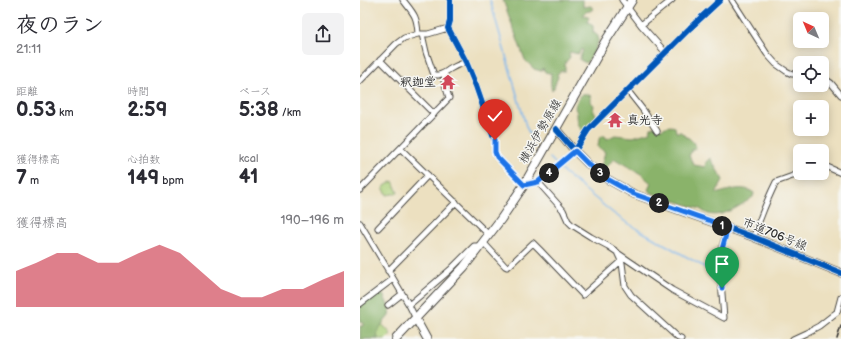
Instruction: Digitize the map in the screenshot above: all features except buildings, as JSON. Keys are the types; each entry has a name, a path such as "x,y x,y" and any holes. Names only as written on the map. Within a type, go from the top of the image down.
{"main road":[{"name":"横浜伊勢原線","path":"396,339 464,267 482,245 524,185 605,42 632,0"}],"street":[{"path":"403,0 418,22 420,34 434,75 445,73 466,62"},
{"path":"450,0 450,20 448,28 466,62 476,86 495,140 495,152 497,157 524,185 538,182 575,151 588,130 720,0"},
{"path":"622,0 640,25 666,53"},
{"path":"640,25 672,0"},
{"path":"732,0 767,54 776,64 793,74"},
{"path":"360,81 396,44 404,38 420,34 428,34 448,28"},
{"path":"380,60 434,114"},
{"path":"360,190 449,98 444,81 445,73"},
{"path":"829,82 841,95"},
{"path":"628,90 657,131"},
{"name":"市道706号線","path":"556,129 588,164 607,179 634,194 728,227 841,273"},
{"path":"401,149 489,234"},
{"path":"829,168 841,173"},
{"path":"378,228 428,175"},
{"path":"753,237 776,182 793,176"},
{"path":"538,182 563,210 568,221 572,225 608,246 672,290 724,318 720,257 728,227"},
{"path":"388,271 456,202"},
{"path":"360,223 409,305 427,339"},
{"path":"409,305 450,270 474,246 482,245 507,267 533,243 583,295 622,260"},
{"path":"617,252 622,260 625,286 631,295 678,338 681,339"},
{"path":"360,304 393,279"},
{"path":"388,305 402,294"},
{"path":"793,339 819,326 839,312 841,297"}],"green space":[{"path":"503,0 583,0 583,7 591,6 593,9 583,15 588,16 589,18 587,21 593,26 593,32 598,36 598,43 593,54 586,63 580,60 582,49 579,54 570,52 570,57 565,63 565,71 561,71 557,74 558,77 552,91 551,73 545,72 543,68 541,71 534,69 525,60"},
{"path":"582,94 591,96 591,102 594,105 593,110 596,114 596,117 585,132 580,127 575,108 576,103"},
{"path":"655,126 661,129 669,126 675,127 676,132 681,132 695,144 696,148 692,150 689,156 694,165 705,167 706,162 710,158 723,180 716,193 746,189 754,193 753,197 731,211 718,215 712,215 700,209 652,193 648,190 651,183 641,174 615,159 606,168 602,168 605,152 598,147 599,139 602,136 605,136 607,139 615,135 633,137 650,132 651,128"},
{"path":"393,181 398,193 387,195 383,187"},
{"path":"379,292 384,296 390,310 389,316 377,332 378,339 360,339 360,326 363,326 363,324 362,321 360,323 360,305"},
{"path":"382,324 391,334 386,339 373,339 371,335"}],"waterway":[{"path":"490,0 526,126 535,140"},
{"path":"550,158 555,163"},
{"path":"560,169 627,223 708,269 716,270"}],"railway":[{"path":"837,339 841,326"}],"cycle path":[{"path":"450,0 450,21 448,28 466,62 476,86 495,141 495,152 497,157 524,185 538,182 575,151 588,130 720,0"},
{"path":"556,129 588,164 607,179 634,194 753,237 841,273"}],"place":[{"name":"釈迦堂","path":"448,82"},
{"name":"真光寺","path":"615,120"}],"route":[{"path":"495,140 495,152 497,157 524,185 538,182 575,151 588,164 607,179 634,194 728,227 720,257 722,288"}]}
